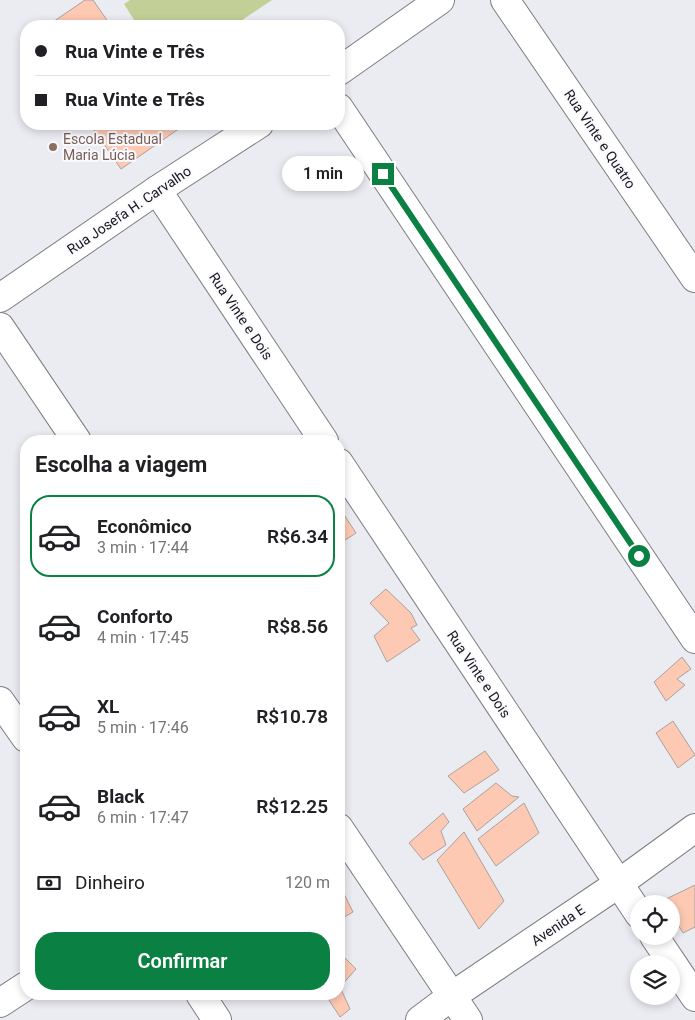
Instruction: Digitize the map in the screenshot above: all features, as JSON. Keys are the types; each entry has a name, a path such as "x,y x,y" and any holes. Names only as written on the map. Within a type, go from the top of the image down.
{"street":[{"path":"345,66 440,0"},
{"name":"Rua Vinte e Quatro","path":"505,0 695,278"},
{"path":"345,117 695,639"},
{"name":"Rua Josefa H. Carvalho","path":"0,298 157,190 250,130"},
{"name":"Rua Vinte e Dois","path":"157,190 320,435"},
{"path":"0,327 73,435"},
{"name":"Rua Vinte e Dois","path":"345,472 630,901"},
{"path":"0,701 20,729"},
{"name":"Avenida E","path":"420,1020 452,996 618,884 695,828"},
{"path":"345,837 468,1020"},
{"path":"660,945 695,997"},
{"path":"0,1003 20,990"},
{"path":"204,1000 217,1020"}],"green space":[{"path":"130,0 272,0 242,20 134,20 124,4"}],"building":[{"path":"85,0 93,0 107,20 56,20"},
{"path":"94,130 177,130 121,169"},
{"path":"345,516 356,533 345,540"},
{"path":"386,589 411,613 417,625 411,628 420,640 387,662 374,636 389,623 370,603"},
{"path":"682,657 691,669 677,679 685,685 666,701 654,682"},
{"path":"673,721 695,755 678,768 656,733"},
{"path":"485,751 499,770 464,793 448,776"},
{"path":"496,783 512,796 519,797 477,831 463,809"},
{"path":"524,803 539,833 496,866 478,839"},
{"path":"443,813 449,822 441,831 446,845 423,860 409,843"},
{"path":"464,832 504,901 479,929 437,860"},
{"path":"695,885 695,927 683,933 680,928 680,895 674,895"},
{"path":"345,896 353,912 345,917"},
{"path":"345,958 356,969 345,981"},
{"path":"345,998 350,1009 340,1017 329,1000 345,1000"}],"place":[{"name":"Escola Estadual Maria Lúcia","path":"53,147"}],"route":[{"path":"383,174 639,556"}]}
